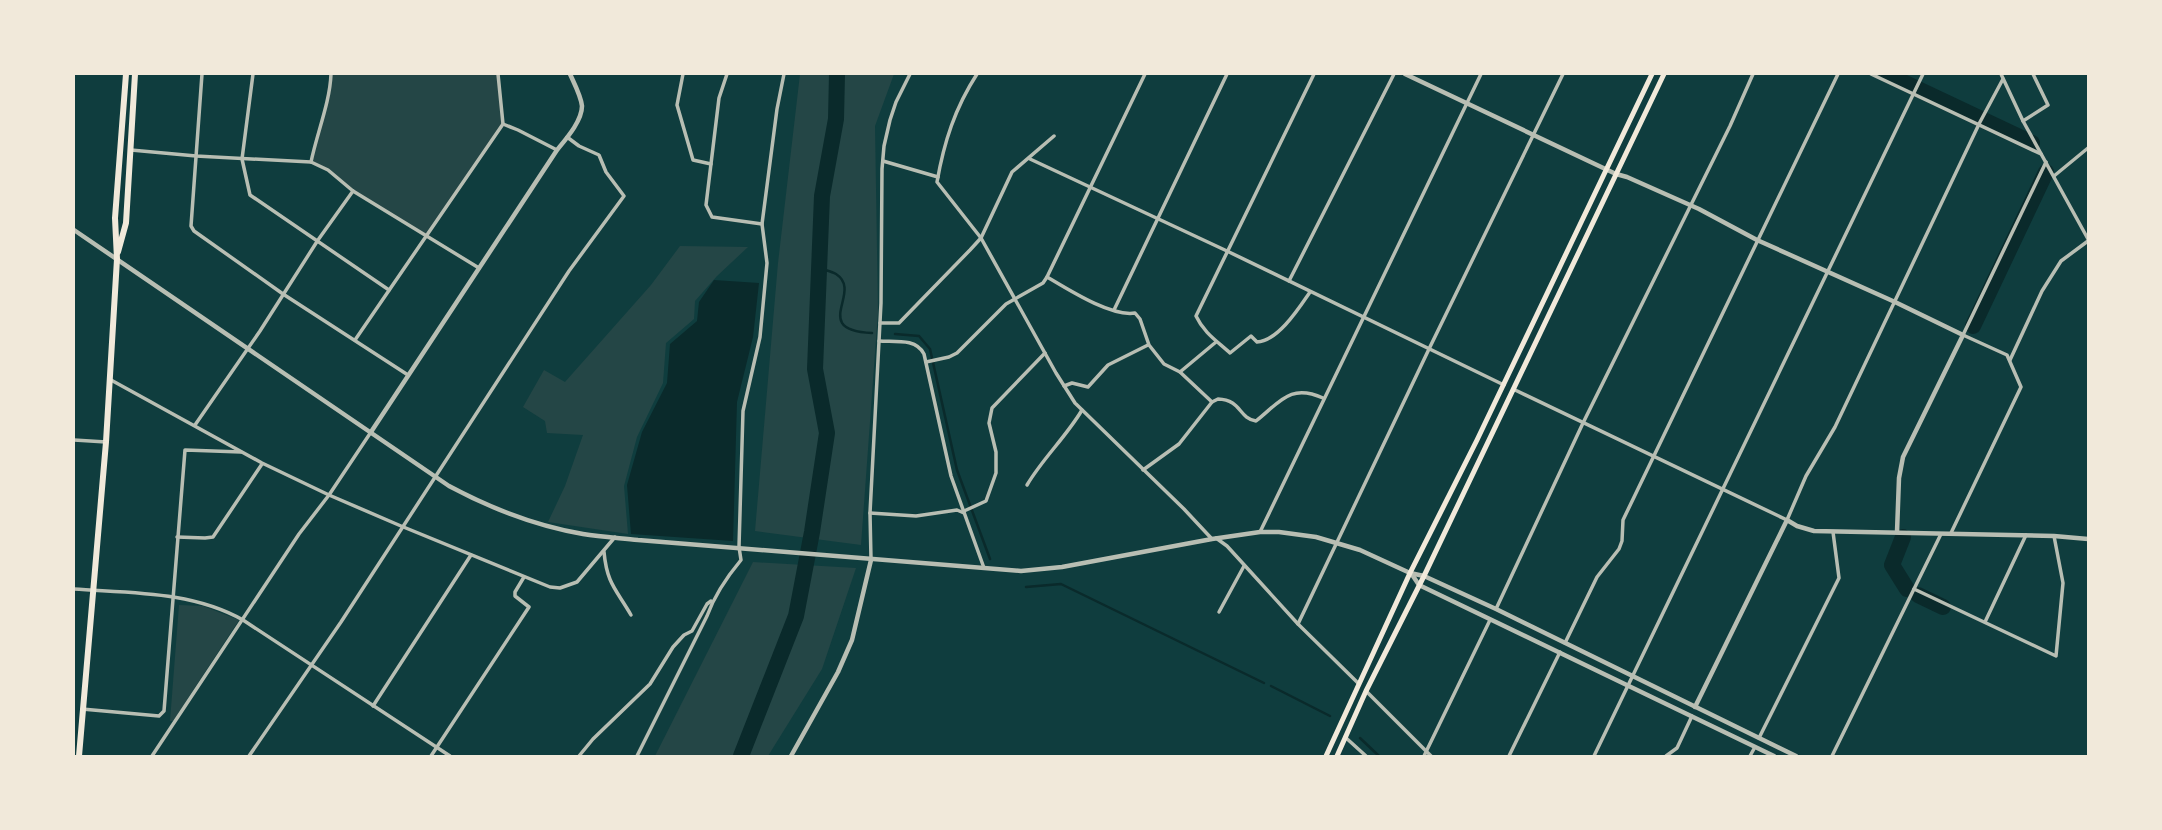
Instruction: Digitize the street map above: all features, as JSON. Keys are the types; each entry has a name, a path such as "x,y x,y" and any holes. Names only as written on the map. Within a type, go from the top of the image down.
{"highway":[{"path":"79,757 106,442 117,259 115,218 125,74"},
{"path":"117,259 126,223 135,74"}],"main road":[{"path":"1326,757 1410,573 1504,385 1652,74"},
{"path":"1337,757 1366,691 1424,576 1664,74"}],"street":[{"path":"202,74 191,226 194,231 283,294 408,375"},
{"path":"253,74 242,159 250,195 389,290"},
{"path":"310,162 330,90 331,74"},
{"path":"355,340 503,124 498,74"},
{"path":"153,756 556,150 567,138 580,114 582,104 570,74"},
{"path":"684,74 677,104 693,160 711,164"},
{"path":"727,74 719,98 706,205 712,218 762,224"},
{"path":"637,757 720,585 741,560 738,547 743,411 760,337 767,263 762,224 784,74"},
{"path":"792,757 838,673 852,640 872,560 870,513 880,323 884,146 896,102 910,74"},
{"path":"977,74 952,118 937,182 981,238 1064,386 1082,410 1214,539 1227,546 1298,624 1359,684"},
{"path":"928,362 957,353 1006,304 1042,283 1047,277 1145,74"},
{"path":"1114,310 1227,74"},
{"path":"1310,292 1283,327 1262,342 1257,342 1251,336 1230,353 1199,324 1196,316 1314,74"},
{"path":"1289,282 1394,74"},
{"path":"1405,74 2007,355 2021,387 1951,533"},
{"path":"1260,533 1481,74"},
{"path":"1298,624 1563,74"},
{"path":"1496,609 1583,423 1754,74"},
{"path":"1564,643 1597,577 1619,549 1623,520 1838,74"},
{"path":"1871,74 2041,154"},
{"path":"1594,757 1923,74"},
{"path":"2001,74 2023,121 2088,240 2061,261 2042,291 2010,359"},
{"path":"2023,121 2048,104 2033,74"},
{"path":"1695,707 1806,476 1835,427 1979,123 2003,79"},
{"path":"503,124 556,150"},
{"path":"880,323 899,323 981,238 1012,172 1054,136"},
{"path":"249,757 569,271 624,196 606,172 599,155 567,138"},
{"path":"2054,177 2088,148"},
{"path":"130,149 196,156 310,162 328,170 353,191 479,268"},
{"path":"1030,159 1504,385"},
{"path":"883,161 938,177"},
{"path":"1897,532 1899,478 1903,457 2046,162"},
{"path":"195,425 353,191"},
{"path":"74,230 434,476 468,496 512,515 554,528 585,535 1021,571 1062,567 1260,533 1279,532 1316,537 1337,542 1410,573 1424,576 1796,757"},
{"path":"1047,277 1072,292 1114,310 1125,314 1135,313 1140,319 1149,345 1164,364 1180,372 1212,402"},
{"path":"879,341 917,345 928,362 951,476 984,568"},
{"path":"1180,372 1216,342"},
{"path":"1064,386 1072,383 1088,387 1108,365 1149,345"},
{"path":"870,513 903,516 965,511 986,501 996,473 996,452 989,423 992,408 1045,353"},
{"path":"109,379 262,463 329,495 550,587 560,589 577,582 615,537"},
{"path":"1513,389 1797,526 1814,531 2026,535 2088,539"},
{"path":"1143,470 1179,444 1212,402 1218,399 1230,400 1247,419 1256,421 1292,393 1304,391 1323,398"},
{"path":"1027,485 1082,410"},
{"path":"74,440 106,442"},
{"path":"82,709 159,716 164,711 185,450 243,452"},
{"path":"177,537 213,537 262,463"},
{"path":"1759,738 1839,578 1833,531"},
{"path":"1832,757 1941,534"},
{"path":"1985,622 2026,535"},
{"path":"1914,589 2056,656 2063,583 2054,536"},
{"path":"604,552 610,582 631,615"},
{"path":"373,706 471,555"},
{"path":"1219,612 1244,566"},
{"path":"1410,573 1419,585 1774,757"},
{"path":"431,757 529,607 515,597 524,577"},
{"path":"74,589 204,602 243,620 450,757"},
{"path":"579,757 593,739 650,684 673,648 684,635 692,631 706,604 713,600"},
{"path":"1425,754 1490,619"},
{"path":"1509,757 1559,652"},
{"path":"1366,691 1425,754 1432,757"},
{"path":"1666,757 1677,748 1692,716"},
{"path":"1345,737 1366,757"},
{"path":"1750,757 1755,747"}],"shaded area":[{"path":"331,74 498,74 503,124 426,236 353,191 328,170 311,162 326,107"},
{"path":"800,74 894,74 875,126 878,312 861,545 755,531 778,263"},
{"path":"680,246 748,247 695,301 694,319 666,343 663,383 637,437 624,486 628,534 548,522 565,486 583,435 547,433 545,421 523,407 544,370 565,382 651,285"},
{"path":"714,280 759,283 753,337 737,402 733,541 631,534 627,485 642,432 667,383 670,344 697,321 699,302"},
{"path":"753,562 856,568 822,669 768,756 655,756"},
{"path":"179,605 203,606 239,620 173,721 170,721"}],"waterway":[{"path":"741,756 796,616 827,433 815,369 822,196 836,119 837,74"},
{"path":"1886,74 2032,143"},
{"path":"1973,326 2046,172"},
{"path":"820,268 836,274 843,282 845,290 840,318 844,325 872,333"},
{"path":"895,334 919,336 930,349 957,470 990,559"},
{"path":"1903,537 1892,565 1907,589"},
{"path":"1026,587 1061,584 1264,683"},
{"path":"1918,595 1943,607"},
{"path":"1271,686 1330,716"},
{"path":"1360,738 1379,756"}]}
